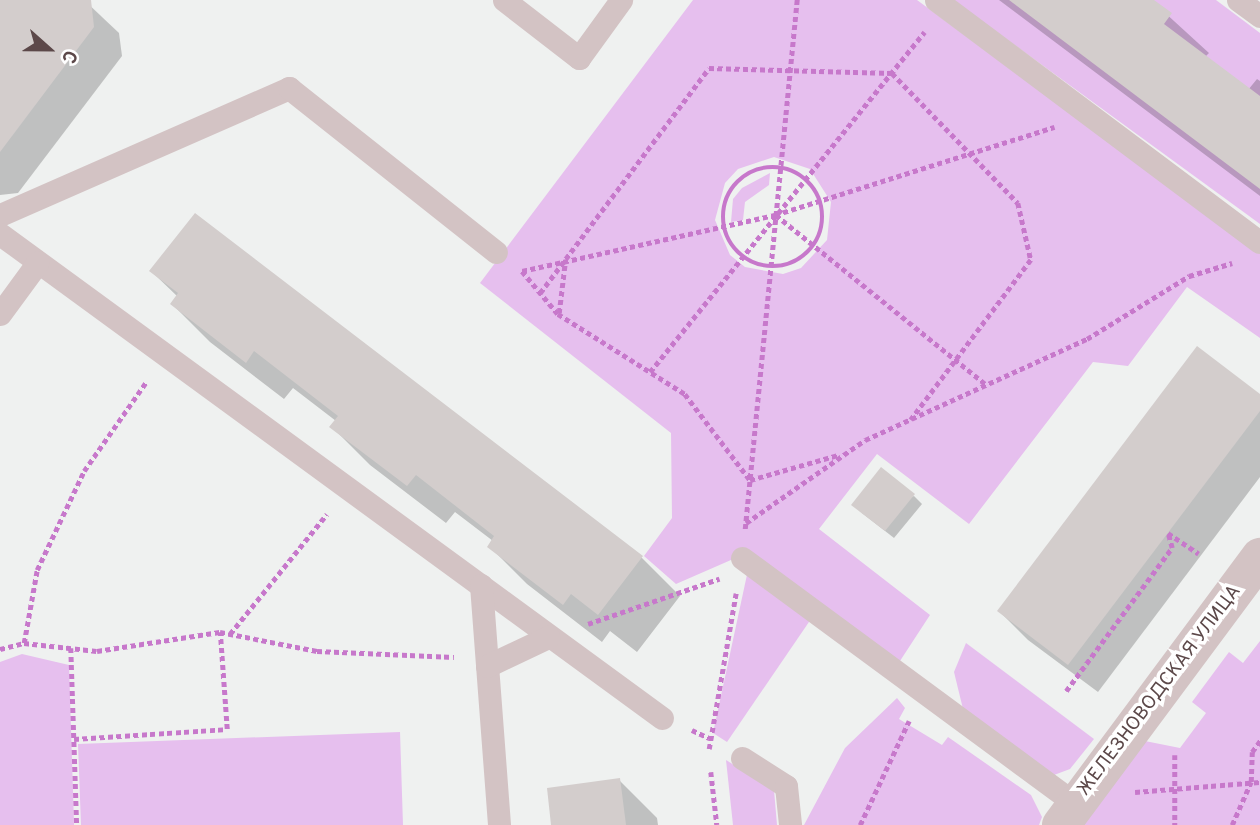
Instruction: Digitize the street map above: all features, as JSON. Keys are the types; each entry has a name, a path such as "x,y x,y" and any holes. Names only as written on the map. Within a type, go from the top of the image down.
{"street":[{"name":"ЖЕЛЕЗНОВОДСКАЯ УЛИЦА","path":"1068,814 1260,557"}],"lane":[{"path":"504,0 579,58 621,0"},
{"path":"1238,0 1260,16"},
{"path":"940,3 1260,242"},
{"path":"0,215 289,88 496,252"},
{"path":"0,234 166,352 548,637 662,718"},
{"path":"0,314 38,262"},
{"path":"741,565 923,692 1068,814"},
{"path":"481,585 499,825"},
{"path":"486,658 548,637"},
{"path":"742,758 786,786 790,825"}],"path":[{"path":"717,825 708,737 741,565 797,0"},
{"path":"650,372 892,73 940,3"},
{"path":"540,293 709,68 892,73 1018,203 1031,260 911,419"},
{"path":"522,271 775,215 1092,114"},
{"path":"780,167 806,179 820,200 823,225 812,248 785,266 771,267 742,256 724,227 727,195 737,181 759,168 780,167"},
{"path":"775,215 812,248 987,385"},
{"path":"496,252 522,271 558,314 685,394 750,480"},
{"path":"558,314 565,262"},
{"path":"746,523 841,454 1087,339 1189,276 1236,262"},
{"path":"24,643 37,570 85,471 166,352"},
{"path":"750,480 841,454"},
{"path":"230,634 350,487"},
{"path":"1066,691 1172,548 1168,533 1199,554"},
{"path":"548,637 741,565"},
{"path":"0,649 24,643 97,651 220,632 317,651 486,658"},
{"path":"74,739 227,729 220,632"},
{"path":"71,649 77,825"},
{"path":"860,825 923,692"},
{"path":"662,718 708,737 742,758"},
{"path":"1232,825 1251,782 1252,752 1260,741"},
{"path":"1175,755 1175,825"},
{"path":"1173,791 1260,782"}],"shaded area":[{"path":"693,0 917,0 1260,254 1260,338 1187,287 1128,366 1093,362 969,524 877,454 819,529 930,615 898,664 747,553 676,584 644,556 672,518 671,433 480,283","holes":["774,157 810,169 831,202 827,240 801,268 783,274 745,267 730,255 715,220 725,183 738,169"]},
{"path":"953,0 1216,0 1260,33 1260,224"},
{"path":"770,173 769,185 745,202 743,220 731,222 733,199 742,188"},
{"path":"748,570 811,619 727,742 713,733"},
{"path":"1260,641 1260,825 1081,825 1145,741 1180,748 1206,713 1192,702 1229,652 1243,663"},
{"path":"966,643 1094,739 1070,769 1054,775 963,709 954,672"},
{"path":"22,654 69,665 74,825 0,825 0,662"},
{"path":"897,698 905,708 899,719 942,745 948,737 1031,795 1042,817 1039,825 804,825 845,748"},
{"path":"400,732 403,825 81,825 78,744"},
{"path":"726,760 774,790 777,825 733,825"}],"building":[{"path":"0,0 91,0 94,27 0,152"},
{"path":"1009,0 1154,0 1172,13 1164,24 1260,96 1260,189"},
{"path":"195,213 643,556 598,615 571,594 563,605 487,547 494,536 416,475 407,486 329,427 338,416 254,351 246,363 170,304 178,293 149,271"},
{"path":"1197,346 1260,394 1260,411 1068,665 997,611"},
{"path":"881,467 915,494 885,531 851,505"},
{"path":"620,778 626,825 551,825 547,788"}]}
